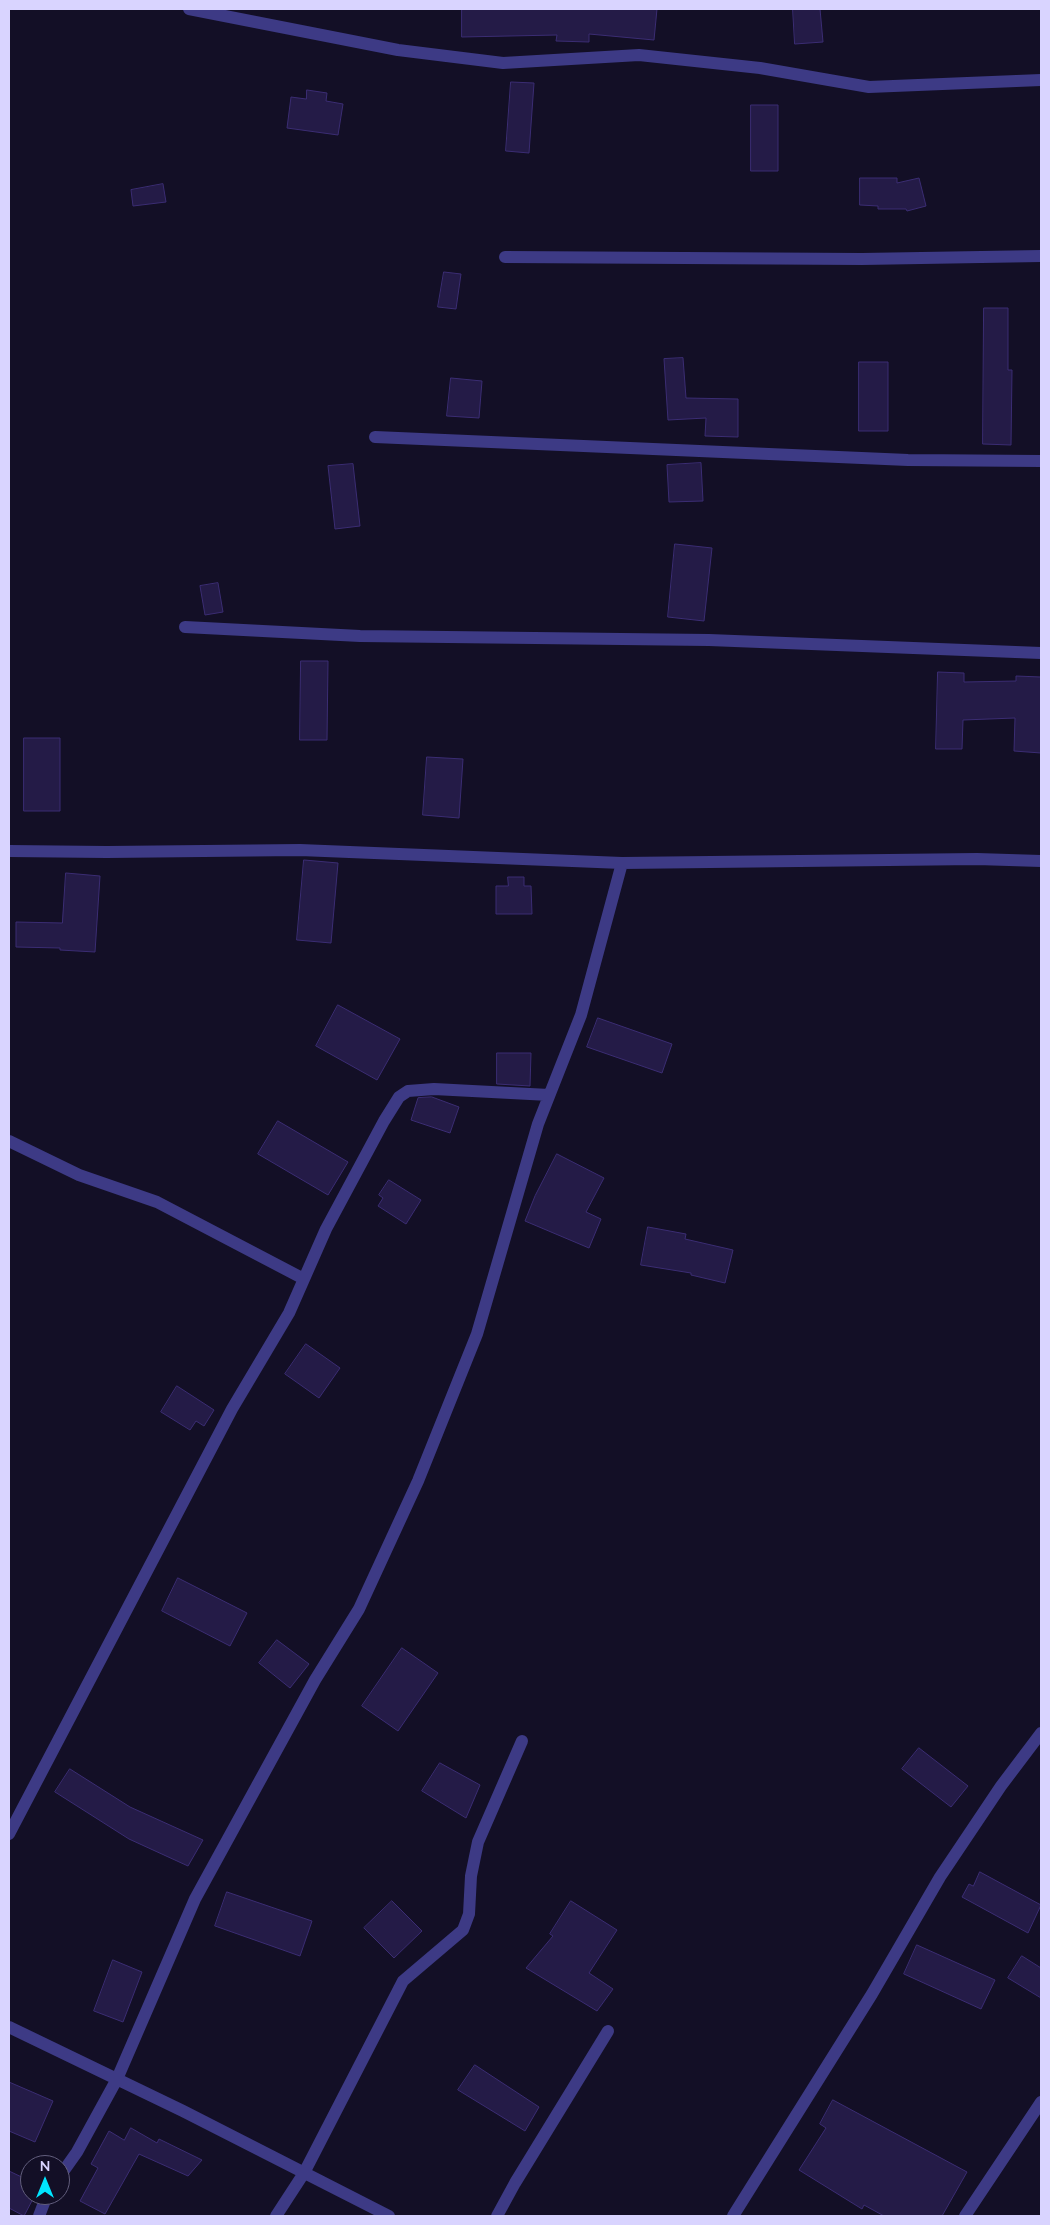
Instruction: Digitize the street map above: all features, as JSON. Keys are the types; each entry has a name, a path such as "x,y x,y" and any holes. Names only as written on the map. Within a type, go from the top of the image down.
{"street":[{"path":"189,9 398,50 502,63 639,55 760,68 869,87 1041,80"},
{"path":"505,256 862,259 1041,256"},
{"path":"375,437 908,460 1041,461"},
{"path":"184,627 360,636 709,640 1041,653"},
{"path":"9,850 107,852 300,850 622,863 977,859 1041,861"},
{"path":"70,2162 117,2079 195,1898 315,1680 359,1609 418,1481 477,1334 538,1124 581,1015 622,863"},
{"path":"9,1834 232,1409 289,1313 326,1229 384,1121 399,1097 408,1091 434,1089 549,1095"},
{"path":"9,1141 79,1175 158,1202 304,1279"},
{"path":"733,2216 872,1994 940,1877 1001,1786 1041,1733"},
{"path":"276,2216 304,2173 403,1981 463,1930 469,1914 471,1876 478,1842 522,1741"},
{"path":"9,2028 117,2079 389,2216"},
{"path":"497,2216 515,2183 608,2031"},
{"path":"964,2216 1041,2102"}],"building":[{"path":"462,9 657,9 654,40 589,34 589,42 556,41 557,35 462,37"},
{"path":"793,9 820,9 823,42 795,44"},
{"path":"511,82 534,83 529,153 506,151"},
{"path":"307,90 327,93 326,101 343,104 338,135 287,128 291,97 306,99"},
{"path":"751,105 778,105 778,171 751,171"},
{"path":"860,178 897,178 897,183 919,178 926,206 907,211 906,209 878,209 878,206 860,205"},
{"path":"163,184 166,202 133,206 131,190"},
{"path":"444,272 461,274 456,309 438,307"},
{"path":"984,308 1008,308 1008,370 1012,370 1011,445 983,444"},
{"path":"683,358 686,398 738,399 738,437 705,436 706,418 668,420 664,359"},
{"path":"859,362 888,362 888,431 859,431"},
{"path":"451,378 482,381 479,418 447,416"},
{"path":"701,463 703,501 669,502 667,465"},
{"path":"353,464 360,526 335,529 328,466"},
{"path":"675,544 712,548 704,621 668,617"},
{"path":"218,583 223,612 205,615 200,586"},
{"path":"301,661 328,661 327,740 300,740"},
{"path":"938,672 964,673 964,682 1016,681 1016,676 1041,677 1041,753 1014,751 1015,718 963,720 962,749 936,749"},
{"path":"24,738 60,738 60,811 24,811"},
{"path":"427,757 463,759 459,818 423,815"},
{"path":"304,860 338,863 331,943 297,940"},
{"path":"66,873 100,876 95,952 60,950 60,948 16,947 16,922 62,923"},
{"path":"508,877 524,877 524,886 531,886 532,914 496,914 496,886 508,886"},
{"path":"338,1005 400,1039 377,1080 316,1046"},
{"path":"598,1018 672,1044 662,1073 587,1047"},
{"path":"497,1053 531,1053 530,1086 497,1084"},
{"path":"432,1097 459,1107 450,1133 411,1120 418,1098"},
{"path":"278,1121 348,1162 328,1195 258,1154"},
{"path":"557,1154 604,1178 586,1212 601,1219 589,1248 525,1221 535,1196"},
{"path":"389,1180 421,1200 406,1224 378,1206 383,1198 379,1195"},
{"path":"648,1227 686,1234 685,1239 733,1250 725,1283 691,1275 691,1273 641,1265"},
{"path":"306,1344 340,1368 319,1398 285,1374"},
{"path":"177,1386 214,1410 204,1426 196,1421 190,1430 161,1412"},
{"path":"178,1578 247,1613 230,1646 162,1611"},
{"path":"277,1640 309,1664 290,1688 259,1663"},
{"path":"402,1648 438,1673 398,1731 362,1706"},
{"path":"919,1748 968,1786 951,1807 902,1769"},
{"path":"440,1763 480,1785 466,1818 422,1791"},
{"path":"70,1769 130,1807 203,1840 188,1866 129,1839 55,1792"},
{"path":"980,1872 1041,1905 1028,1933 962,1897 969,1884 973,1886"},
{"path":"227,1892 312,1921 300,1956 215,1926"},
{"path":"392,1901 422,1931 394,1958 364,1928"},
{"path":"571,1901 617,1930 589,1973 613,1989 597,2011 526,1968 553,1936 550,1934"},
{"path":"917,1945 995,1980 981,2009 904,1974"},
{"path":"1022,1956 1041,1968 1041,1998 1008,1978"},
{"path":"113,1960 142,1972 123,2022 94,2011"},
{"path":"475,2065 539,2107 525,2131 458,2090"},
{"path":"9,2082 53,2101 35,2142 9,2131"},
{"path":"833,2100 967,2172 942,2216 884,2216 864,2205 862,2209 799,2170 826,2128 820,2124"},
{"path":"131,2128 157,2143 159,2139 202,2160 188,2176 139,2154 105,2214 80,2201 98,2168 91,2164 109,2131 124,2140"},
{"path":"9,2171 20,2176 20,2205 30,2205 24,2216 9,2208"}]}
